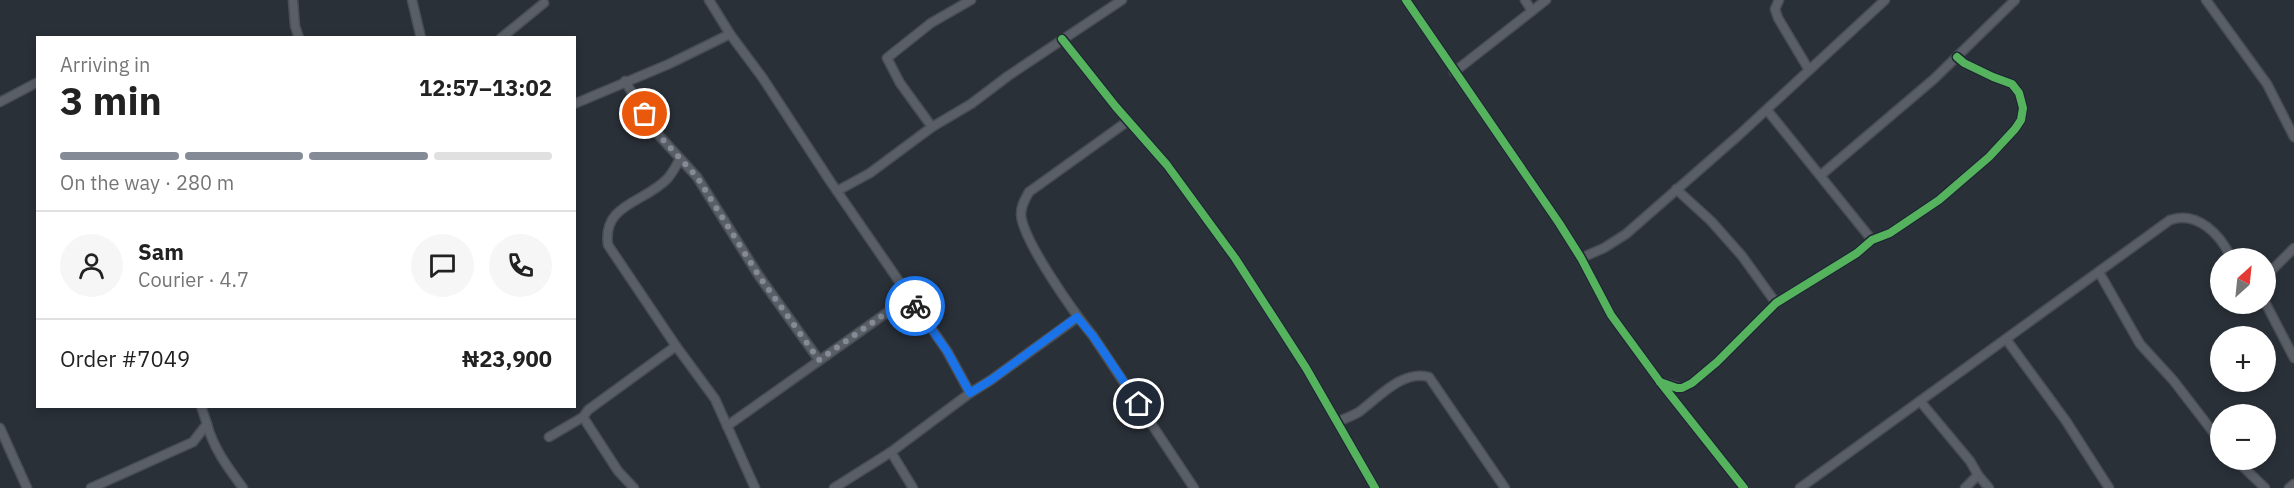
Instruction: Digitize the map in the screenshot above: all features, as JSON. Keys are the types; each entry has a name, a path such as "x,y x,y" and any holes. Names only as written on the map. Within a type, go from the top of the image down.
{"street":[{"path":"292,0 298,36"},
{"path":"412,0 420,36"},
{"path":"709,0 947,351 970,393"},
{"path":"932,128 900,83 886,58 931,23 971,0"},
{"path":"837,190 870,173 932,128 971,104 1008,76 1122,0"},
{"path":"1406,0 1581,258 1611,315 1660,382 1744,488"},
{"path":"1525,0 1532,11"},
{"path":"1454,72 1546,0"},
{"path":"1779,0 1775,9 1778,18 1809,70"},
{"path":"1581,258 1604,248 1626,234 1767,110 1885,0"},
{"path":"1821,175 1957,57 2016,0"},
{"path":"2206,0 2267,84 2294,137"},
{"path":"503,36 544,3"},
{"path":"576,103 669,64 730,34"},
{"path":"1062,39 1167,165 1235,258 1283,330 1375,488"},
{"path":"1660,382 1682,388 1692,382 1717,362 1776,303 1857,253 1872,240 1890,233 1939,200 1989,157 2015,129 2023,108 2019,93 2012,84 1964,63 1957,57"},
{"path":"625,81 654,130 697,177 759,276 819,360"},
{"path":"0,102 36,83"},
{"path":"1767,110 1872,240"},
{"path":"1128,121 1029,192 1021,213 1024,230 1077,317 1093,336 1194,488"},
{"path":"680,159 666,180 615,214 609,223 608,245 715,399 755,488"},
{"path":"1676,189 1718,229 1742,256 1776,303"},
{"path":"1800,488 2100,274 2144,237 2170,220 2183,217 2197,220 2216,235 2226,248"},
{"path":"2276,266 2294,248"},
{"path":"2100,274 2140,344 2173,380 2210,428"},
{"path":"728,426 909,297"},
{"path":"2271,314 2294,358"},
{"path":"834,488 891,452 1077,317"},
{"path":"2006,339 2066,421 2109,488"},
{"path":"549,437 583,417 588,410 676,346"},
{"path":"1337,422 1356,414 1398,382 1415,375 1429,376 1505,488"},
{"path":"1920,401 1970,461 1989,488"},
{"path":"202,408 210,435 243,488"},
{"path":"583,417 618,471 634,488"},
{"path":"91,488 193,442 207,424"},
{"path":"0,428 27,488"},
{"path":"891,452 913,488"},
{"path":"2246,470 2265,488"},
{"path":"1965,488 1978,475"},
{"path":"2289,488 2294,484"}],"cycle path":[{"path":"1406,0 1559,223 1581,258 1611,315 1660,382 1744,488"},
{"path":"1062,39 1116,107 1167,165 1235,258 1306,368 1375,488"},
{"path":"1660,382 1677,388 1692,383 1717,362 1776,303 1857,253 1872,240 1890,233 1939,200 1989,157 2015,129 2021,120 2023,108 2019,93 2012,84 1964,63 1957,57"}],"way so far":[{"path":"645,114 654,130 697,177 759,276 787,312 819,360 909,297 915,306"}],"route":[{"path":"915,306 947,351 970,393 1012,366 1077,317 1093,336 1139,404"}]}
